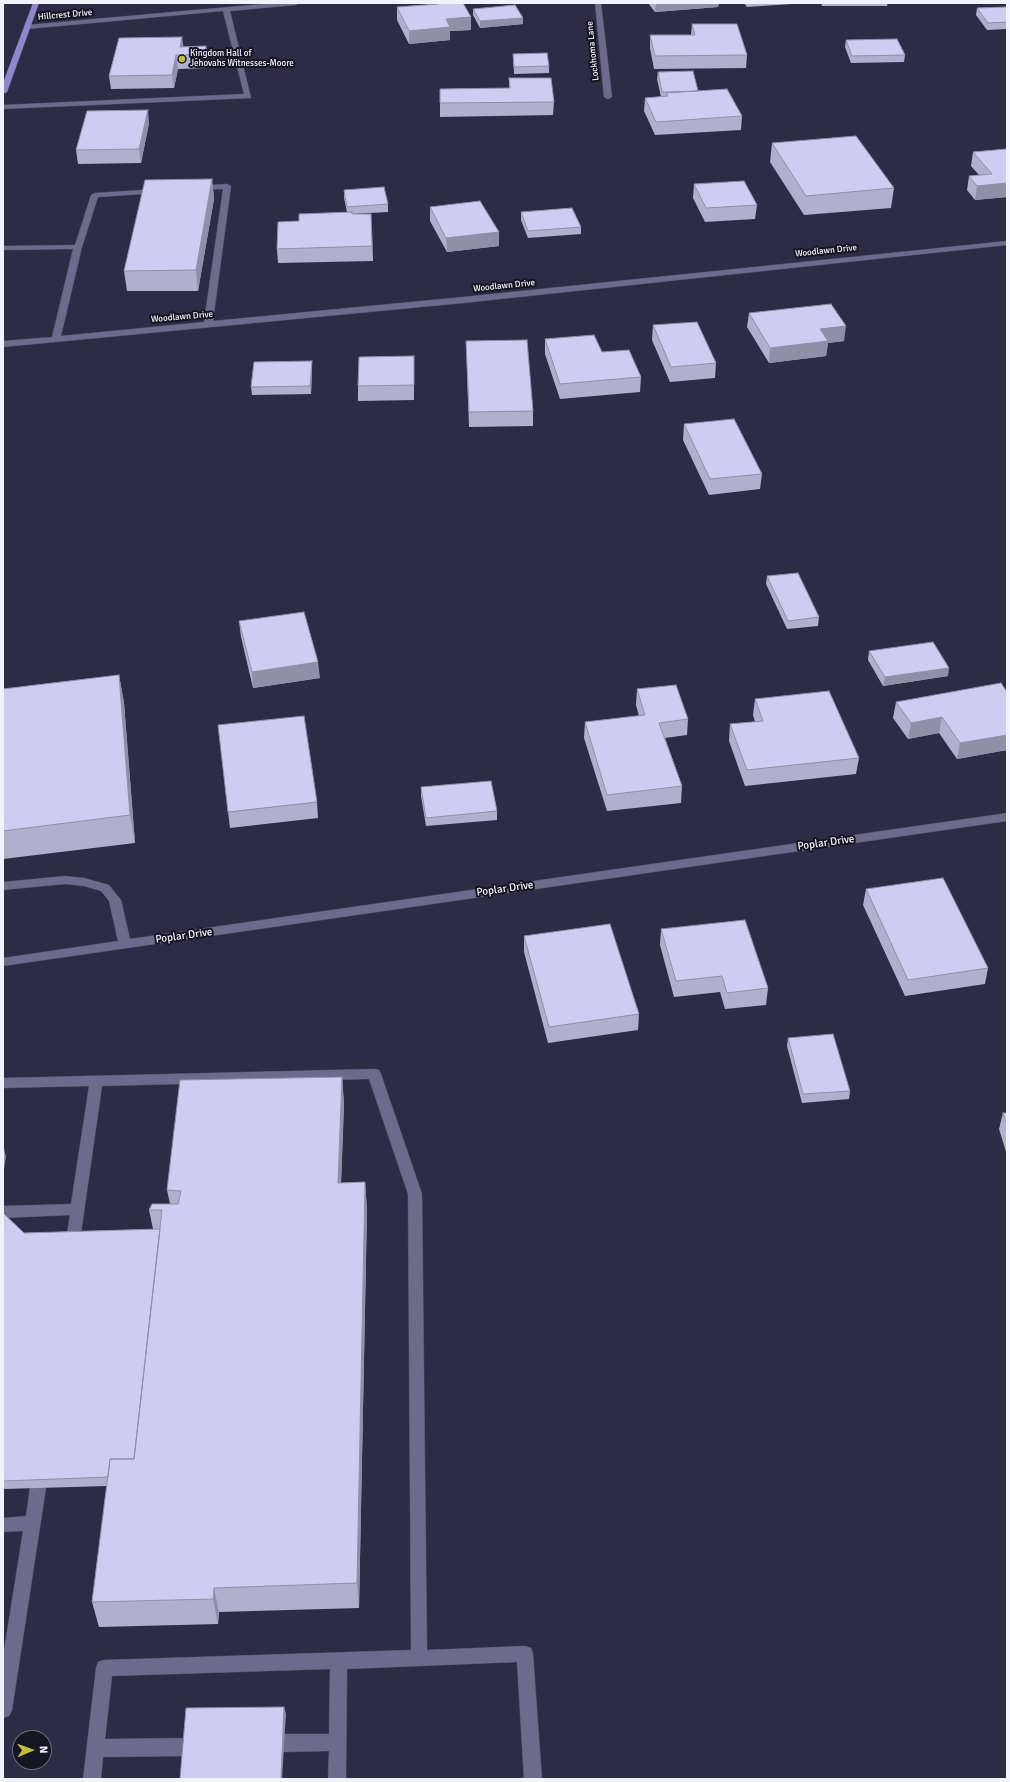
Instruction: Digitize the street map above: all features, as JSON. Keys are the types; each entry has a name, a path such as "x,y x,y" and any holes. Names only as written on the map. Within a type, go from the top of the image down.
{"main road":[{"path":"3,92 36,3"}],"street":[{"name":"Hillcrest Drive","path":"27,27 296,3"},
{"name":"Lockhoma Lane","path":"598,3 608,98"},
{"path":"3,107 248,96 226,9"},
{"path":"188,189 227,186 208,325"},
{"path":"56,339 78,247 95,196 165,190"},
{"name":"Woodlawn Drive","path":"3,344 455,301 1007,243"},
{"path":"3,248 78,247"},
{"name":"Poplar Drive","path":"3,962 1007,817"},
{"path":"3,886 65,880 84,882 105,888 115,900 125,944"},
{"path":"3,1083 374,1074 415,1194 419,1658"},
{"path":"73,1240 96,1081"},
{"path":"3,1212 78,1209"},
{"path":"3,1710 38,1488"},
{"path":"3,1525 32,1524"},
{"path":"92,1779 104,1668 525,1654 533,1779"},
{"path":"337,1779 339,1661"},
{"path":"284,1743 338,1742"},
{"path":"95,1748 186,1746"}],"building":[{"path":"463,3 471,17 446,19 450,27 409,31 397,7 439,4"},
{"path":"515,5 523,18 480,21 473,9"},
{"path":"1007,7 1007,22 988,23 977,8"},
{"path":"692,24 737,24 747,55 655,56 650,35 695,35"},
{"path":"182,37 180,47 206,46 205,55 176,55 172,75 109,76 119,38"},
{"path":"897,39 905,55 852,56 846,40"},
{"path":"547,53 549,66 514,67 513,54"},
{"path":"693,71 698,91 662,92 658,72"},
{"path":"509,78 551,78 554,102 440,103 440,89 510,88"},
{"path":"727,89 742,116 656,122 645,98 668,96 666,93"},
{"path":"148,110 139,149 76,150 87,111"},
{"path":"856,136 894,188 806,196 772,143"},
{"path":"1007,149 1007,183 977,186 969,176 992,174 973,152"},
{"path":"212,179 196,270 124,271 145,180"},
{"path":"744,181 757,205 706,208 694,184"},
{"path":"384,187 388,204 347,207 344,190"},
{"path":"480,201 499,232 446,238 430,207"},
{"path":"572,208 581,227 528,231 521,212"},
{"path":"352,212 352,214 371,214 372,246 277,249 278,222 299,221 299,214"},
{"path":"831,304 846,326 820,329 828,341 770,348 749,313"},
{"path":"697,322 716,363 671,367 653,325"},
{"path":"594,335 602,352 629,350 641,377 560,384 545,339"},
{"path":"527,340 533,411 469,412 466,341"},
{"path":"414,356 414,385 358,386 359,357"},
{"path":"312,361 310,386 251,387 254,362"},
{"path":"734,419 762,474 710,479 684,424"},
{"path":"798,573 819,617 788,621 767,576"},
{"path":"304,612 318,662 252,672 239,621"},
{"path":"933,642 949,668 885,677 869,651"},
{"path":"119,675 130,815 3,831 3,689"},
{"path":"1001,683 1007,692 1007,735 960,743 942,717 911,723 896,702"},
{"path":"676,685 688,719 659,723 682,786 607,795 585,722 645,715 637,689"},
{"path":"829,691 859,758 747,770 730,724 763,721 755,699"},
{"path":"304,716 317,802 228,812 218,725"},
{"path":"491,781 497,811 426,818 421,787"},
{"path":"943,878 988,968 908,980 866,889"},
{"path":"745,920 768,988 727,993 722,976 676,981 661,929"},
{"path":"610,924 639,1014 549,1027 524,936"},
{"path":"833,1034 850,1091 803,1094 788,1038"},
{"path":"342,1077 338,1183 365,1182 357,1583 214,1588 213,1599 92,1602 110,1459 134,1459 162,1210 149,1210 152,1204 178,1204 181,1191 167,1190 180,1080"},
{"path":"1003,1113 1007,1113 1007,1125"},
{"path":"3,1213 24,1233 160,1229 134,1459 110,1459 108,1477 3,1481"},
{"path":"284,1707 281,1779 180,1779 186,1708"}],"place":[{"name":"Kingdom Hall of Jehovahs Witnesses-Moore","path":"182,59"}]}
